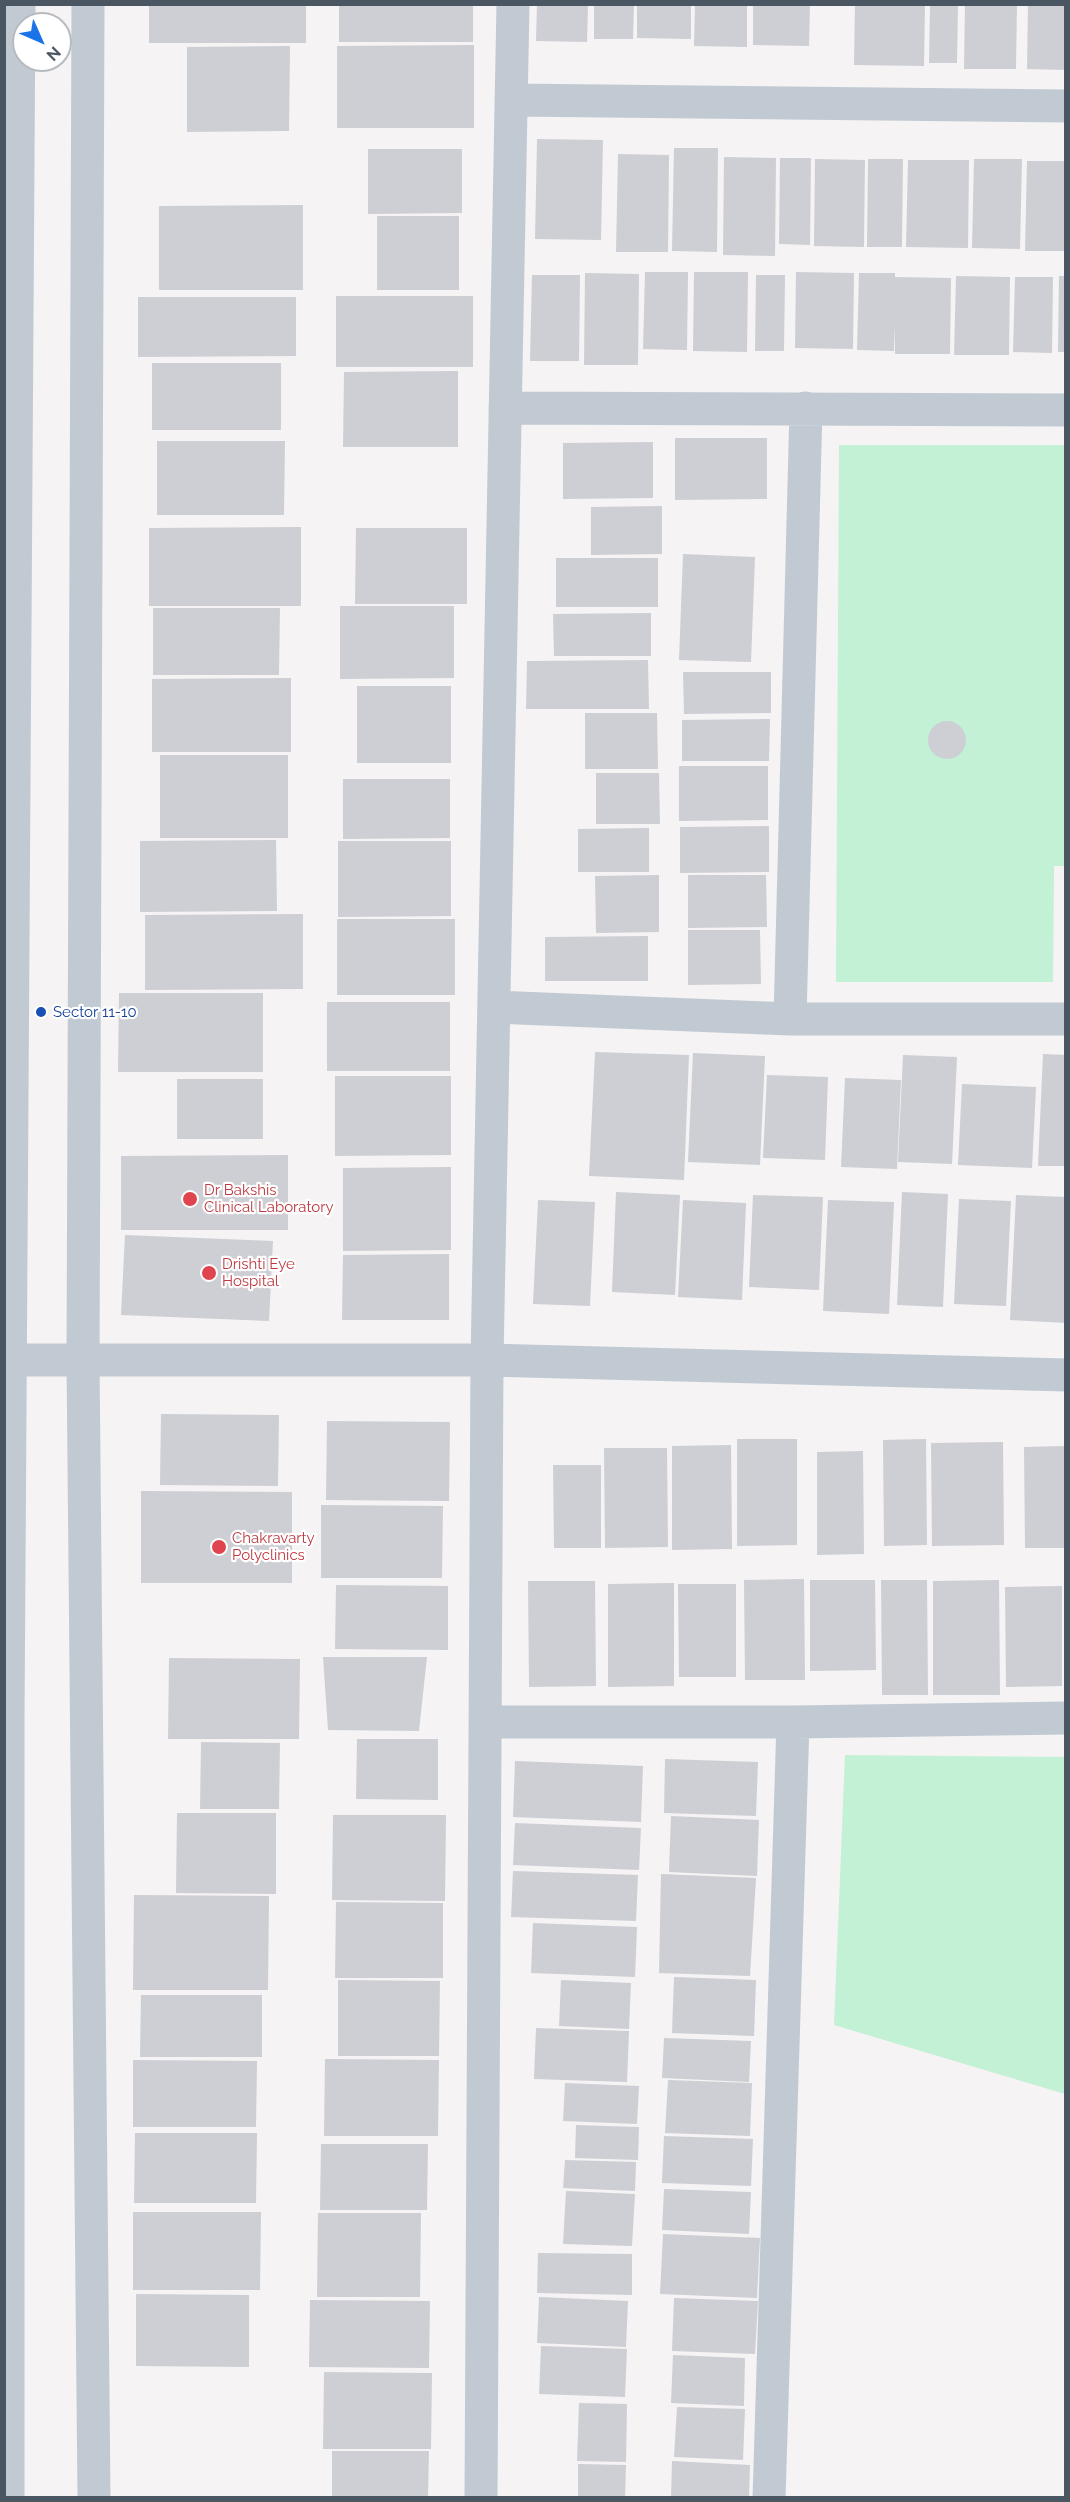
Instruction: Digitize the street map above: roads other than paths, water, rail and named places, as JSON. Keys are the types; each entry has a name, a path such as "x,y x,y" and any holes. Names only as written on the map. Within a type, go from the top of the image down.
{"street":[{"path":"8,2498 9,788 20,4"},
{"path":"88,4 83,1360 94,2498"},
{"path":"481,2498 487,1360 513,4"},
{"path":"511,100 1065,106"},
{"path":"505,408 1065,410"},
{"path":"790,1019 806,408"},
{"path":"494,1007 790,1019 1065,1019"},
{"path":"7,1360 487,1360 1065,1375"},
{"path":"486,1722 793,1722 1065,1718"},
{"path":"769,2498 793,1722"}],"place":[{"name":"Sector 11-10","path":"41,1012"},
{"name":"Dr Bakshis Clinical Laboratory","path":"190,1199"},
{"name":"Drishti Eye Hospital","path":"209,1273"},
{"name":"Chakravarty Polyclinics","path":"219,1547"}]}
